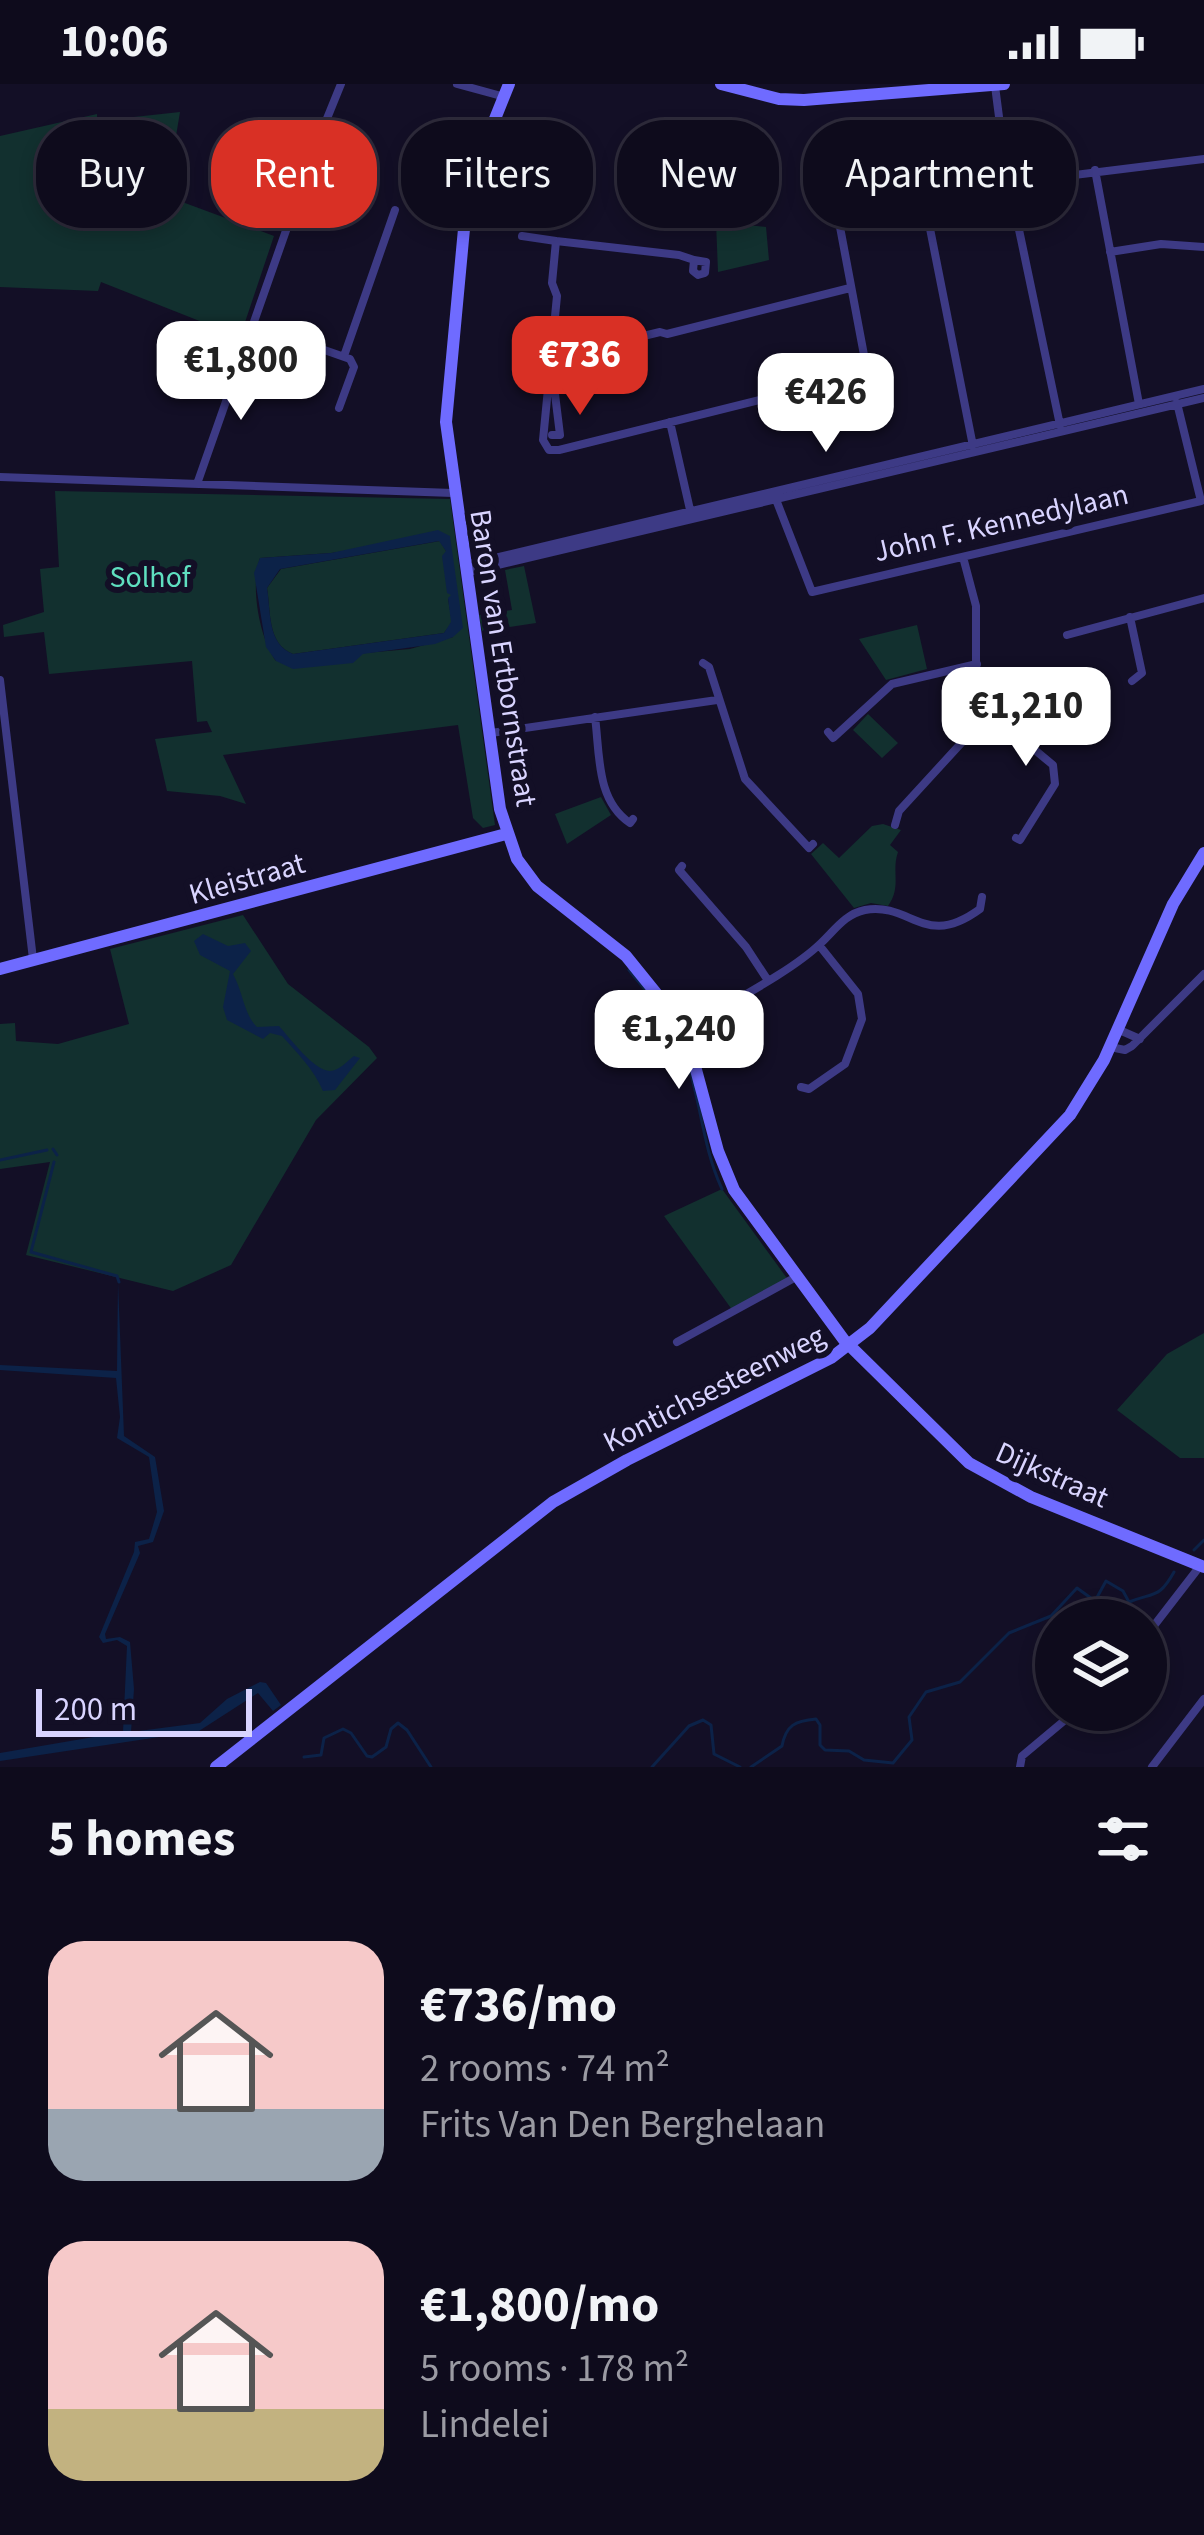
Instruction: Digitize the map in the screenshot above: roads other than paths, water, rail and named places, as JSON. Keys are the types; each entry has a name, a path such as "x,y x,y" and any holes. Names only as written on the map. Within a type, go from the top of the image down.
{"street":[{"path":"197,484 341,84"},
{"path":"457,84 507,90"},
{"path":"728,85 779,99 804,100 999,84 1002,120"},
{"name":"Baron van Ertbornstraat","path":"507,90 466,202 446,422 506,835 537,886 626,956 685,1029 718,1150 734,1190 849,1345"},
{"path":"1076,173 1204,159"},
{"path":"1095,170 1139,404"},
{"path":"344,356 395,210"},
{"path":"556,241 553,347 543,440 549,450 560,451 861,380 867,371 842,228"},
{"path":"931,228 973,448"},
{"path":"1019,228 1060,428"},
{"path":"522,236 694,260"},
{"path":"1109,252 1161,244 1204,247"},
{"path":"553,347 585,348 667,334 850,288"},
{"path":"253,325 344,356 354,367 339,408"},
{"path":"548,379 554,386 560,434 552,435"},
{"path":"466,568 1204,393"},
{"path":"1060,428 1139,404 1176,400"},
{"name":"John F. Kennedylaan","path":"774,495 812,592 1203,506 1176,400"},
{"path":"670,422 692,516"},
{"path":"0,477 453,493"},
{"path":"895,825 898,811 976,727 976,606 963,557"},
{"path":"1067,635 1204,598"},
{"path":"1130,617 1142,673 1132,681"},
{"path":"703,663 709,667 745,779 809,848 813,844"},
{"path":"828,732 833,738 880,692 902,680 976,664"},
{"path":"0,680 33,961"},
{"path":"491,733 717,700"},
{"path":"595,717 608,802 630,823 633,819"},
{"path":"976,727 1012,731 1053,765 1052,790 1020,840 1016,838"},
{"name":"Kleistraat","path":"0,969 506,835"},
{"name":"Kontichsesteenweg","path":"216,1767 553,1502 849,1345 1044,1146 1092,1084 1173,904 1204,853"},
{"path":"682,866 679,870 746,946 767,979"},
{"path":"685,1029 819,945 854,913 876,908 936,927 966,919 980,909 982,897"},
{"path":"801,1087 808,1089 845,1064 862,1019 858,994 819,945"},
{"path":"1110,1047 1125,1050 1140,1039 1204,974"},
{"path":"1118,1029 1140,1039"},
{"path":"677,1342 796,1276"},
{"name":"Dijkstraat","path":"849,1345 969,1463 1031,1497 1203,1564"},
{"path":"1167,1609 1203,1564"},
{"path":"1151,1767 1204,1700"},
{"path":"1020,1767 1022,1756 1052,1731"}],"water":[{"path":"438,530 450,536 463,628 435,644 363,654 353,663 293,669 276,661 266,647 254,573 260,558 331,553","holes":["439,541 446,551 442,556 451,595 451,622 444,633 293,654 274,635 267,588 280,569"]},
{"path":"203,934 228,946 245,943 251,951 233,974 257,1027 279,1026 324,1070 340,1068 354,1056 360,1058 335,1090 323,1091 282,1036 270,1033 263,1039 227,1020 223,1007 230,971 200,955 194,941"},
{"path":"118,1283 124,1436 155,1457 164,1511 153,1542 138,1546 140,1553 105,1634 106,1639 120,1637 130,1642 131,1732 200,1723 227,1699 260,1682 266,1683 281,1705 273,1711 258,1693 199,1731 0,1761 0,1753 123,1732 127,1646 117,1640 103,1643 99,1637 135,1542 149,1539 157,1512 149,1457 117,1438 116,1378 0,1370 0,1365 117,1371"}],"waterway":[{"path":"629,970 678,1039 722,1189"},
{"path":"53,1149 57,1155"},
{"path":"0,1160 47,1150"},
{"path":"54,1162 31,1252 117,1276 119,1282"},
{"path":"1194,1550 1204,1540"},
{"path":"751,1767 782,1746 793,1725 816,1719 825,1750 893,1763 912,1740 909,1717 926,1692 960,1682 1009,1633 1051,1616 1077,1588 1095,1601 1106,1581 1123,1591 1129,1602 1160,1591 1174,1572"},
{"path":"652,1767 689,1726 703,1720 711,1725 714,1754 740,1767"},
{"path":"304,1757 321,1755 324,1738 343,1729 372,1757 386,1747 398,1723 431,1767"}],"park label":[{"name":"Solhof","path":"150,577"}]}
